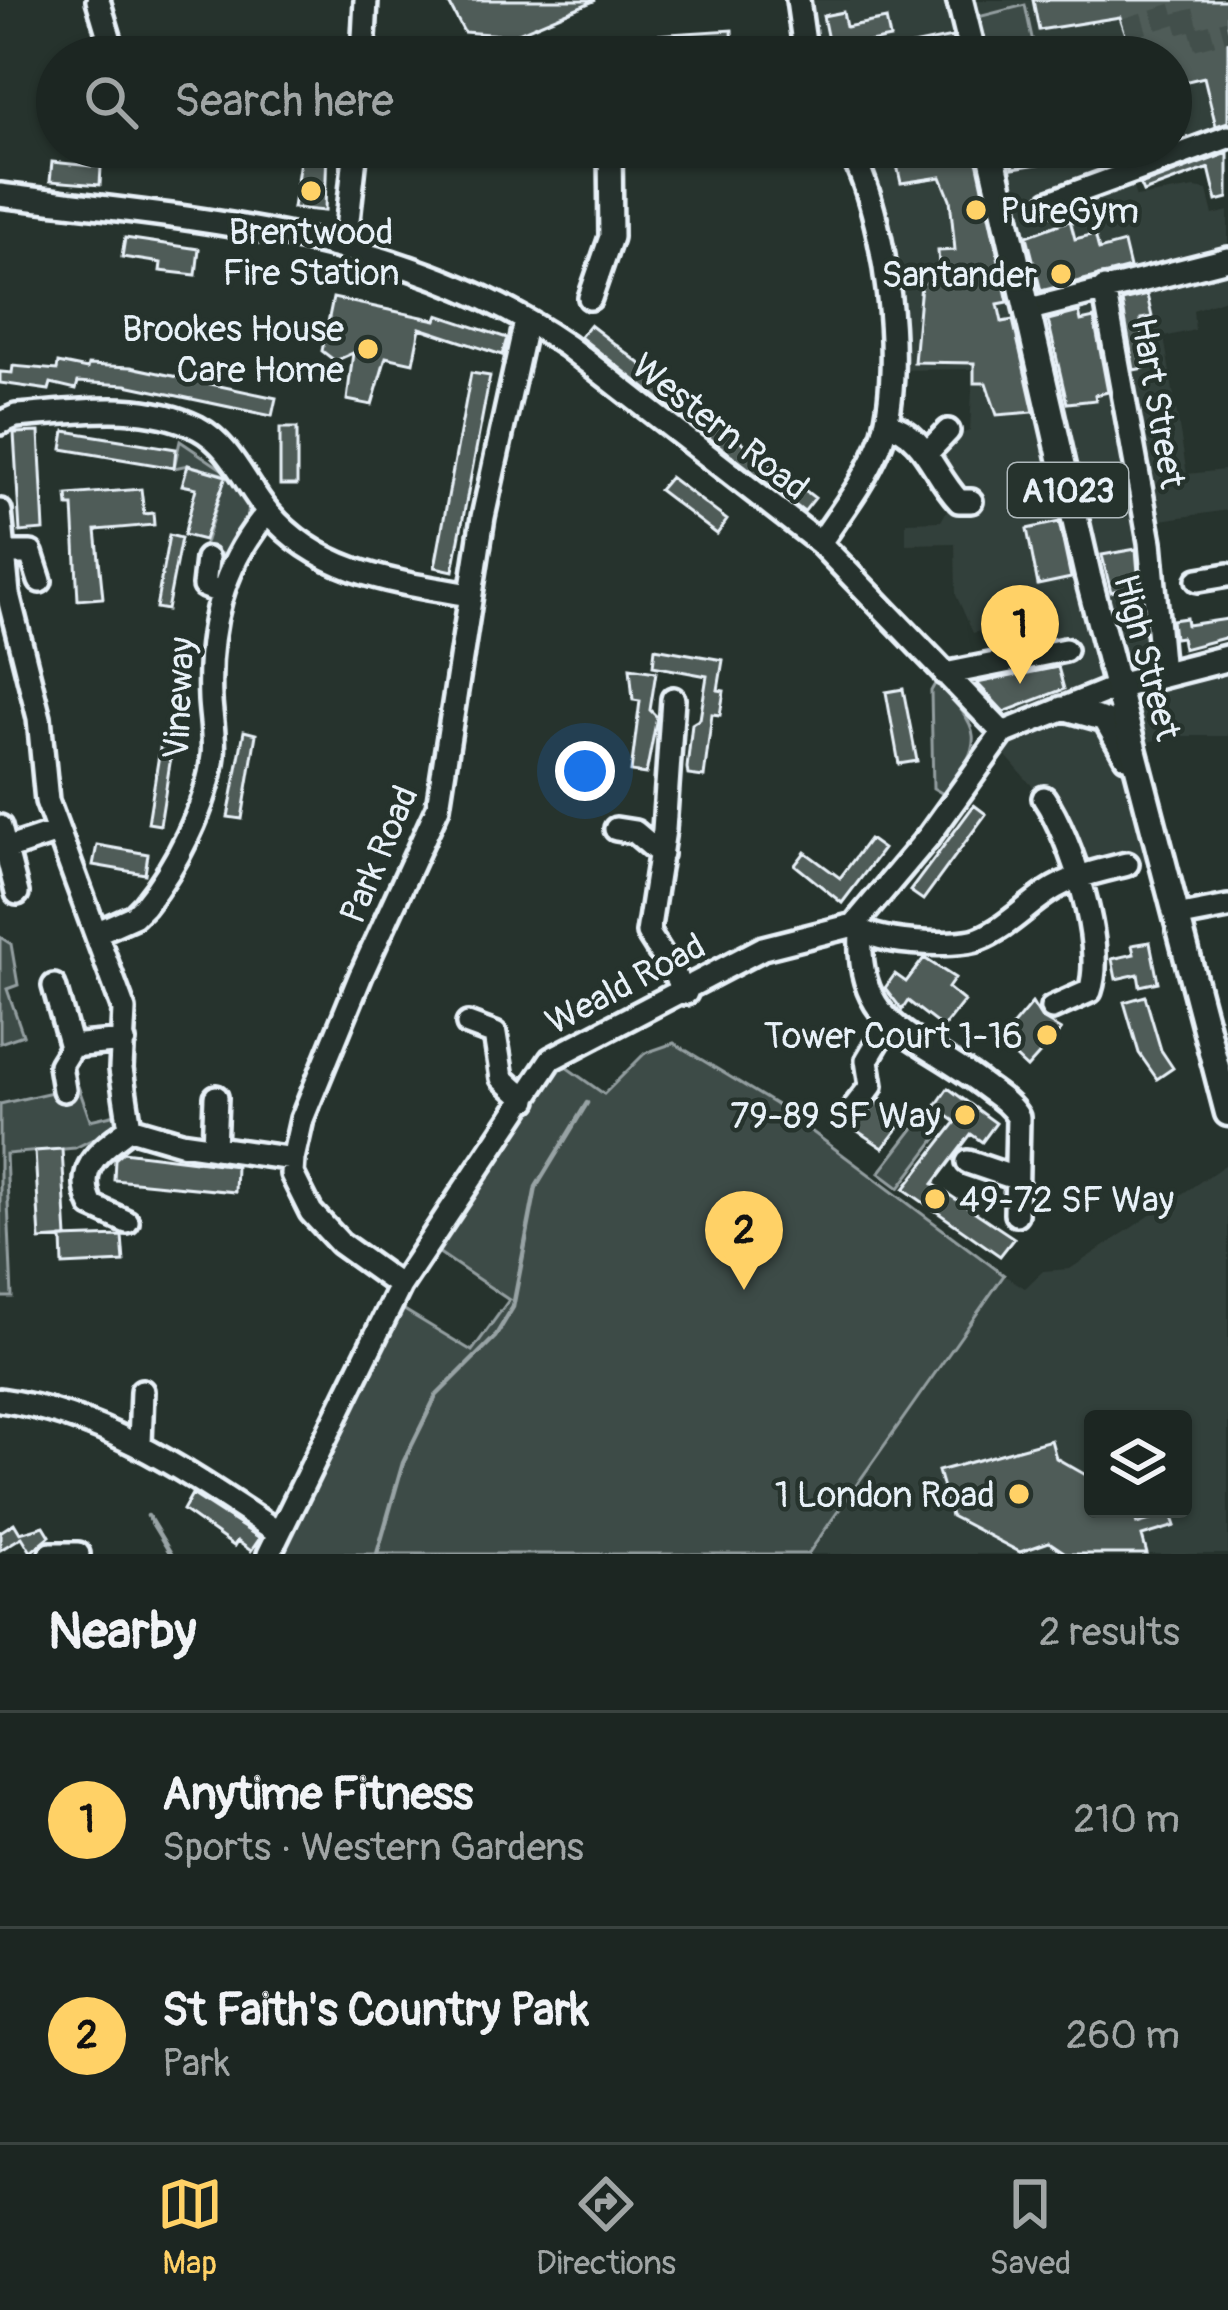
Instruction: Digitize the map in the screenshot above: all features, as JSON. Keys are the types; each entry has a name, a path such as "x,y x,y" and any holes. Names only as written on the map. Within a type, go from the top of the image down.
{"main road":[{"path":"960,0 969,36"},
{"name":"High Street","path":"995,168 1228,1113"},
{"path":"1119,686 1228,658"}],"street":[{"path":"98,0 109,36"},
{"path":"364,36 366,0"},
{"path":"798,0 803,36"},
{"path":"1192,150 1228,137"},
{"path":"345,248 354,168"},
{"path":"590,298 611,237 610,168"},
{"path":"820,543 870,465 886,423 893,370 884,261 873,198 858,168"},
{"path":"1050,202 1143,168"},
{"name":"Western Road","path":"0,195 212,221 345,248 453,285 526,321 567,346 820,543 1003,733"},
{"path":"1026,310 1228,259"},
{"name":"Hart Street","path":"1104,288 1150,542 1162,673"},
{"name":"Park Road","path":"293,1159 302,1120 336,1037 438,806 470,595 508,386 526,321"},
{"path":"0,423 16,416 127,410 185,423 220,443 268,512 303,544 362,575 470,595"},
{"path":"886,423 914,435 938,480 958,501 971,501"},
{"path":"927,453 948,431"},
{"path":"0,511 7,620 34,694 47,801 124,1010 121,1069 130,1128"},
{"name":"Vineway","path":"98,932 134,916 157,890 202,796 213,756 210,662 222,592 238,550 268,512"},
{"path":"3,553 31,554 40,580"},
{"path":"207,559 203,586 222,592"},
{"path":"1198,580 1228,575"},
{"path":"945,674 1065,650"},
{"path":"1016,1214 1018,1117 1012,1107 890,1021 864,991 857,929 1003,733 1054,708 1119,686"},
{"path":"673,700 661,854 648,933 686,993"},
{"path":"1054,708 1090,712 1111,725 1123,744 1136,790 1150,804"},
{"path":"1044,798 1078,876 1094,960 1093,982 1085,994 1052,1008"},
{"path":"616,829 635,832 661,854"},
{"path":"17,892 3,838 57,832"},
{"path":"857,929 935,944 976,940 1078,876 1127,864"},
{"path":"1176,916 1228,908"},
{"name":"Weald Road","path":"269,1554 276,1531 400,1286 560,1052 686,993 763,948 857,929"},
{"path":"54,986 70,1046 60,1065 64,1090"},
{"path":"853,1108 871,1086 866,1060 890,1021"},
{"path":"468,1024 495,1034 502,1078 526,1100"},
{"path":"70,1046 124,1041"},
{"path":"214,1148 216,1096"},
{"path":"130,1128 214,1148 293,1159 292,1174 310,1212 340,1243 400,1286"},
{"path":"127,1222 92,1206 86,1182 92,1157 130,1128"},
{"path":"968,1162 1015,1178"},
{"path":"140,1443 142,1391"},
{"path":"0,1400 59,1413 140,1443 276,1531"},
{"path":"51,1554 78,1554"}],"shaded area":[{"path":"798,0 1228,0 1228,141 1192,154 1192,36 803,36"},
{"path":"1025,5 1032,36 984,36 978,17"},
{"path":"853,168 1152,168 1129,176 1136,197 1195,188 1207,190 1213,215 1228,211 1228,298 1193,310 1195,330 1164,337 1187,474 1225,470 1228,510 1148,522 1162,672 1228,659 1228,736 1174,736 1135,745 1162,856 1078,876 1050,807 995,743 1003,733 956,686 1058,657 1047,614 973,633 956,595 955,543 906,544 906,522 941,521 957,493 938,468 951,447 949,437 970,431 973,369 893,370 885,292"},
{"path":"180,441 229,474 250,504 246,522 226,555 203,550 226,475 188,465 174,468"},
{"path":"936,682 963,712 973,736 967,761 945,795 933,788 931,691"},
{"path":"0,937 11,944 18,985 7,989 23,1035 0,1043"},
{"path":"674,1043 775,1104 1004,1275 808,1554 269,1554 391,1302 472,1351 509,1300 429,1246 559,1062 604,1094 645,1053"},
{"path":"78,1086 90,1120 116,1114 115,1128 75,1148 6,1154 12,1297 0,1297 0,1104"},
{"path":"926,1112 945,1127 899,1188 879,1173"},
{"path":"1228,1163 1228,1554 810,1554 1004,1275 1025,1288 1043,1271 1070,1269"}],"building":[{"path":"447,0 596,0 511,36 464,32"},
{"path":"1033,0 1228,0 1228,122 1216,126 1204,77 1192,80 1192,36 1127,36 1120,17 1039,30"},
{"path":"843,12 846,27 886,19 890,36 827,36 823,16"},
{"path":"732,30 732,36 638,36"},
{"path":"1228,153 1228,198 1217,201 1209,168 1143,192 1140,185"},
{"path":"51,168 101,168 100,185 50,181"},
{"name":"Brentwood Fire Station","path":"299,168 326,168 325,211 293,208"},
{"path":"898,168 979,168 1008,302 998,304 1002,322 1013,320 1034,412 997,415 986,383 974,383 974,363 914,362 921,284 940,280 938,251 955,250 950,199 941,177 901,183"},
{"path":"1070,220 1075,239 1095,234 1099,250 1124,243 1130,268 1041,291 1027,236"},
{"path":"125,238 199,249 196,275 160,271 161,263 122,257"},
{"path":"1147,295 1152,317 1141,319 1144,368 1134,370 1122,301"},
{"name":"Brookes House Care Home","path":"333,298 436,320 438,315 507,338 502,355 420,328 413,363 386,357 372,405 347,400 353,353 335,361 322,351"},
{"path":"1079,312 1081,321 1094,318 1108,392 1095,395 1096,400 1067,403 1048,320"},
{"path":"590,325 815,498 804,512 580,337"},
{"path":"58,363 87,369 88,365 131,367 276,398 272,416 126,385 78,382 76,389 51,383 49,390 0,383 0,372 12,373 13,366 57,370"},
{"path":"471,373 490,376 453,571 435,567"},
{"path":"280,428 297,428 297,485 280,485"},
{"path":"65,431 176,449 174,468 62,449"},
{"path":"39,432 44,530 20,532 14,433"},
{"path":"188,465 226,476 204,540 184,535 196,488 182,485"},
{"path":"670,477 727,520 717,534 659,490"},
{"path":"141,489 144,514 153,513 154,525 96,530 103,598 78,600 73,506 68,506 67,495"},
{"path":"1059,522 1071,578 1038,585 1027,529"},
{"path":"169,535 181,538 167,610 156,608"},
{"path":"1136,549 1139,584 1111,592 1102,555"},
{"path":"1186,618 1187,625 1228,619 1228,637 1183,649 1181,637 1174,638 1172,620"},
{"path":"655,648 723,660 718,690 724,691 720,715 712,714 704,777 688,775 687,768 692,724 700,719 707,676 653,666"},
{"path":"1058,667 1064,689 1004,712 977,683"},
{"path":"630,668 656,672 650,710 657,717 646,774 631,772 640,701 633,700"},
{"path":"903,689 917,761 899,764 886,692"},
{"path":"244,731 256,734 242,819 228,817"},
{"path":"162,736 174,738 160,825 148,823"},
{"path":"974,805 986,814 923,900 910,891"},
{"path":"869,839 883,849 842,903 795,865 805,852 840,878"},
{"path":"97,845 148,854 145,874 93,865"},
{"path":"1150,942 1158,982 1140,986 1138,974 1116,979 1112,959 1134,954 1132,945"},
{"path":"924,958 955,978 948,988 964,1001 943,1028 908,1001 902,1010 885,988 895,974 906,982"},
{"path":"1145,996 1161,1050 1173,1068 1157,1079 1139,1053 1124,1002"},
{"name":"Tower Court 1-16","path":"1032,1003 1042,1019 1061,1030 1027,1068 999,1042"},
{"path":"948,1088 996,1123 982,1142 971,1134 933,1184 1014,1238 1000,1256 904,1189 956,1122 935,1107"},
{"path":"880,1098 907,1117 883,1148 850,1126 864,1119"},
{"path":"62,1149 67,1238 40,1240 35,1151"},
{"path":"123,1152 236,1166 235,1192 114,1180 115,1159"},
{"path":"122,1236 124,1262 63,1265 62,1238"},
{"name":"1 London Road","path":"1051,1440 1056,1458 1084,1474 1084,1518 1135,1518 1137,1524 1172,1518 1175,1526 1142,1536 1147,1554 1067,1554 1049,1542 1020,1552 951,1516 938,1471"},
{"path":"192,1494 260,1538 251,1551 237,1541 234,1546 183,1510"},
{"path":"14,1523 20,1533 44,1526 50,1536 31,1552 22,1537 0,1550 0,1532"}],"waterway":[{"path":"377,1554 403,1463 436,1396 495,1337 513,1307 536,1187 587,1103"},
{"path":"148,1516 171,1554"}],"tunnel":[{"path":"1124,29 1183,11 1190,36"},
{"path":"1192,40 1228,30"}],"place":[{"name":"Brentwood Fire Station","path":"311,191"},
{"name":"PureGym","path":"976,210"},
{"name":"Santander","path":"1061,274"},
{"name":"Brookes House Care Home","path":"368,349"},
{"name":"Anytime Fitness","path":"1020,684"},
{"name":"Tower Court 1-16","path":"1047,1035"},
{"name":"79-89 SF Way","path":"965,1115"},
{"name":"49-72 SF Way","path":"935,1199"},
{"name":"St Faith's Country Park","path":"744,1290"},
{"name":"1 London Road","path":"1019,1494"}]}
